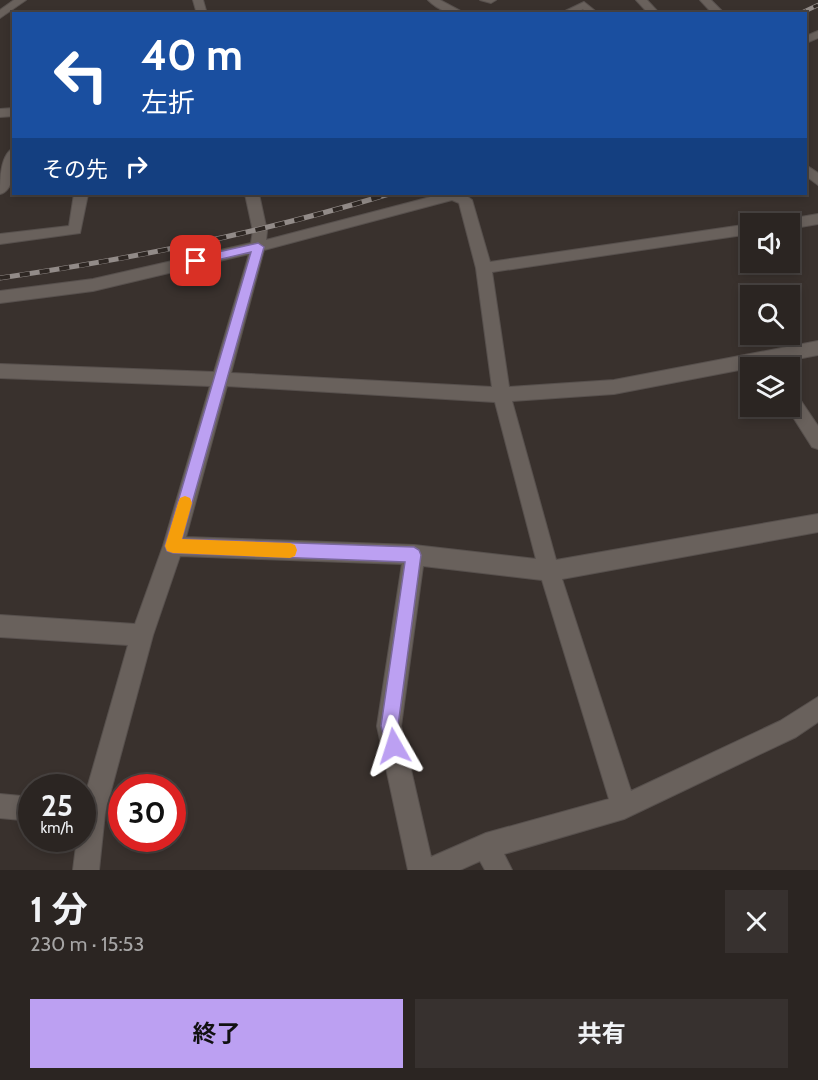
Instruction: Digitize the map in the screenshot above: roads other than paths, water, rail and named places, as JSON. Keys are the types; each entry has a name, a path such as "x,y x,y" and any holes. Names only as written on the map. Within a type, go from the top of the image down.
{"street":[{"path":"0,15 21,0"},
{"path":"434,0 443,7 456,12"},
{"path":"485,0 491,0"},
{"path":"641,0 653,12"},
{"path":"705,0 718,12"},
{"path":"567,12 581,3"},
{"path":"0,190 8,157"},
{"path":"807,170 818,181"},
{"path":"0,239 75,230 81,195"},
{"path":"96,787 142,635 173,546 258,247 260,231 252,195"},
{"path":"0,297 93,285 258,247 451,195"},
{"path":"457,195 465,200 484,268 502,395 549,571 624,807"},
{"path":"800,222 818,219"},
{"path":"484,268 740,230"},
{"path":"787,357 818,348"},
{"path":"0,371 502,395 614,387 740,367"},
{"path":"800,414 818,441"},
{"path":"173,546 414,555 549,571 818,523"},
{"path":"414,555 389,726 421,870"},
{"path":"0,626 142,635"},
{"path":"430,870 486,846 624,807 788,729 818,708"},
{"path":"0,806 18,808"},
{"path":"486,846 499,870"},
{"path":"86,870 87,852"}],"railway":[{"path":"803,12 818,5"},
{"path":"0,278 196,244 293,221 386,195"}]}
